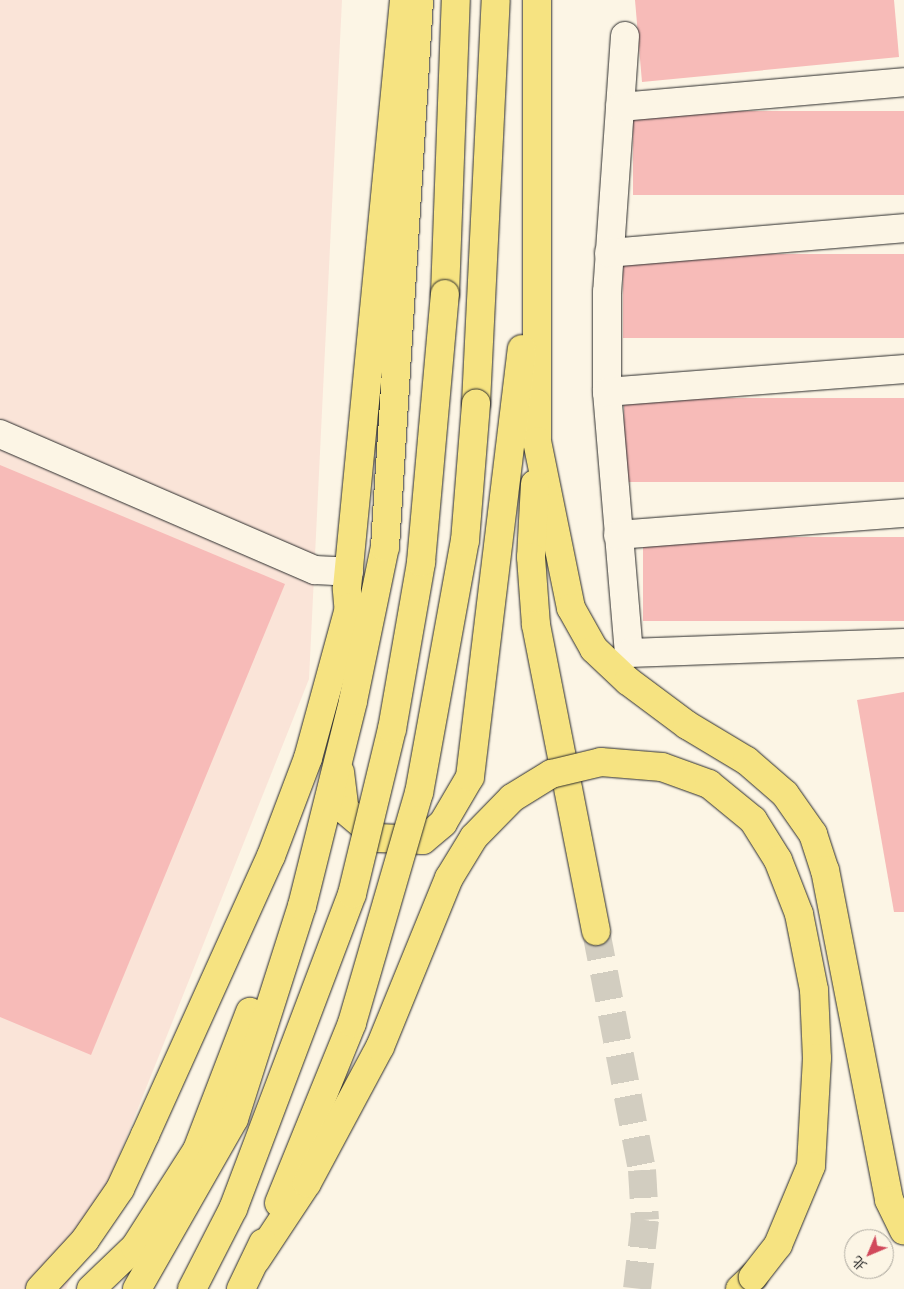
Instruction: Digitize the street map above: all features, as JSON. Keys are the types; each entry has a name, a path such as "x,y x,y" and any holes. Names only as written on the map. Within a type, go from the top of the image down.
{"highway":[{"path":"355,690 349,608 349,572 404,0"},
{"path":"137,1289 234,1119 302,906 355,690 385,548 419,0"},
{"path":"192,1289 244,1182 352,894 392,729 421,562 445,294 456,0"},
{"path":"242,1289 256,1260 352,1022 419,792 444,671 464,541 476,403 496,0"},
{"path":"537,0 537,441 532,558 536,625 596,931"},
{"path":"338,761 345,810 378,838 423,840 443,823 470,777 537,241"},
{"path":"537,441 571,608 594,649 687,725 747,761 785,794 813,834 825,870 889,1200 904,1231"},
{"path":"40,1289 85,1240 120,1189 145,1135 278,838 308,758 349,608"},
{"path":"256,1260 307,1183 380,1047 449,878 474,837 512,798 551,774 601,762 662,767 709,784 753,820 778,860 799,914 815,1009 816,1112 811,1166 778,1245 747,1283"},
{"path":"91,1289 135,1247 197,1150 329,795"}],"lane":[{"path":"625,36 609,253 606,392 629,653 904,643"},
{"path":"620,107 904,82"},
{"path":"609,253 904,228"},
{"path":"606,392 904,369"},
{"path":"0,434 315,570 349,572"},
{"path":"618,535 904,513"}],"shaded area":[{"path":"0,0 342,0 309,679 66,1289 0,1289"}],"building":[{"path":"635,0 894,0 899,57 642,82"},
{"path":"633,111 904,111 904,195 633,195"},
{"path":"623,254 904,254 904,338 623,338"},
{"path":"624,398 904,398 904,482 624,482"},
{"path":"0,465 285,584 91,1055 0,1017"},
{"path":"643,537 904,537 904,621 643,621"},
{"path":"904,692 904,912 894,912 857,700"}],"tunnel":[{"path":"596,931 642,1170 645,1220 637,1289"}]}
